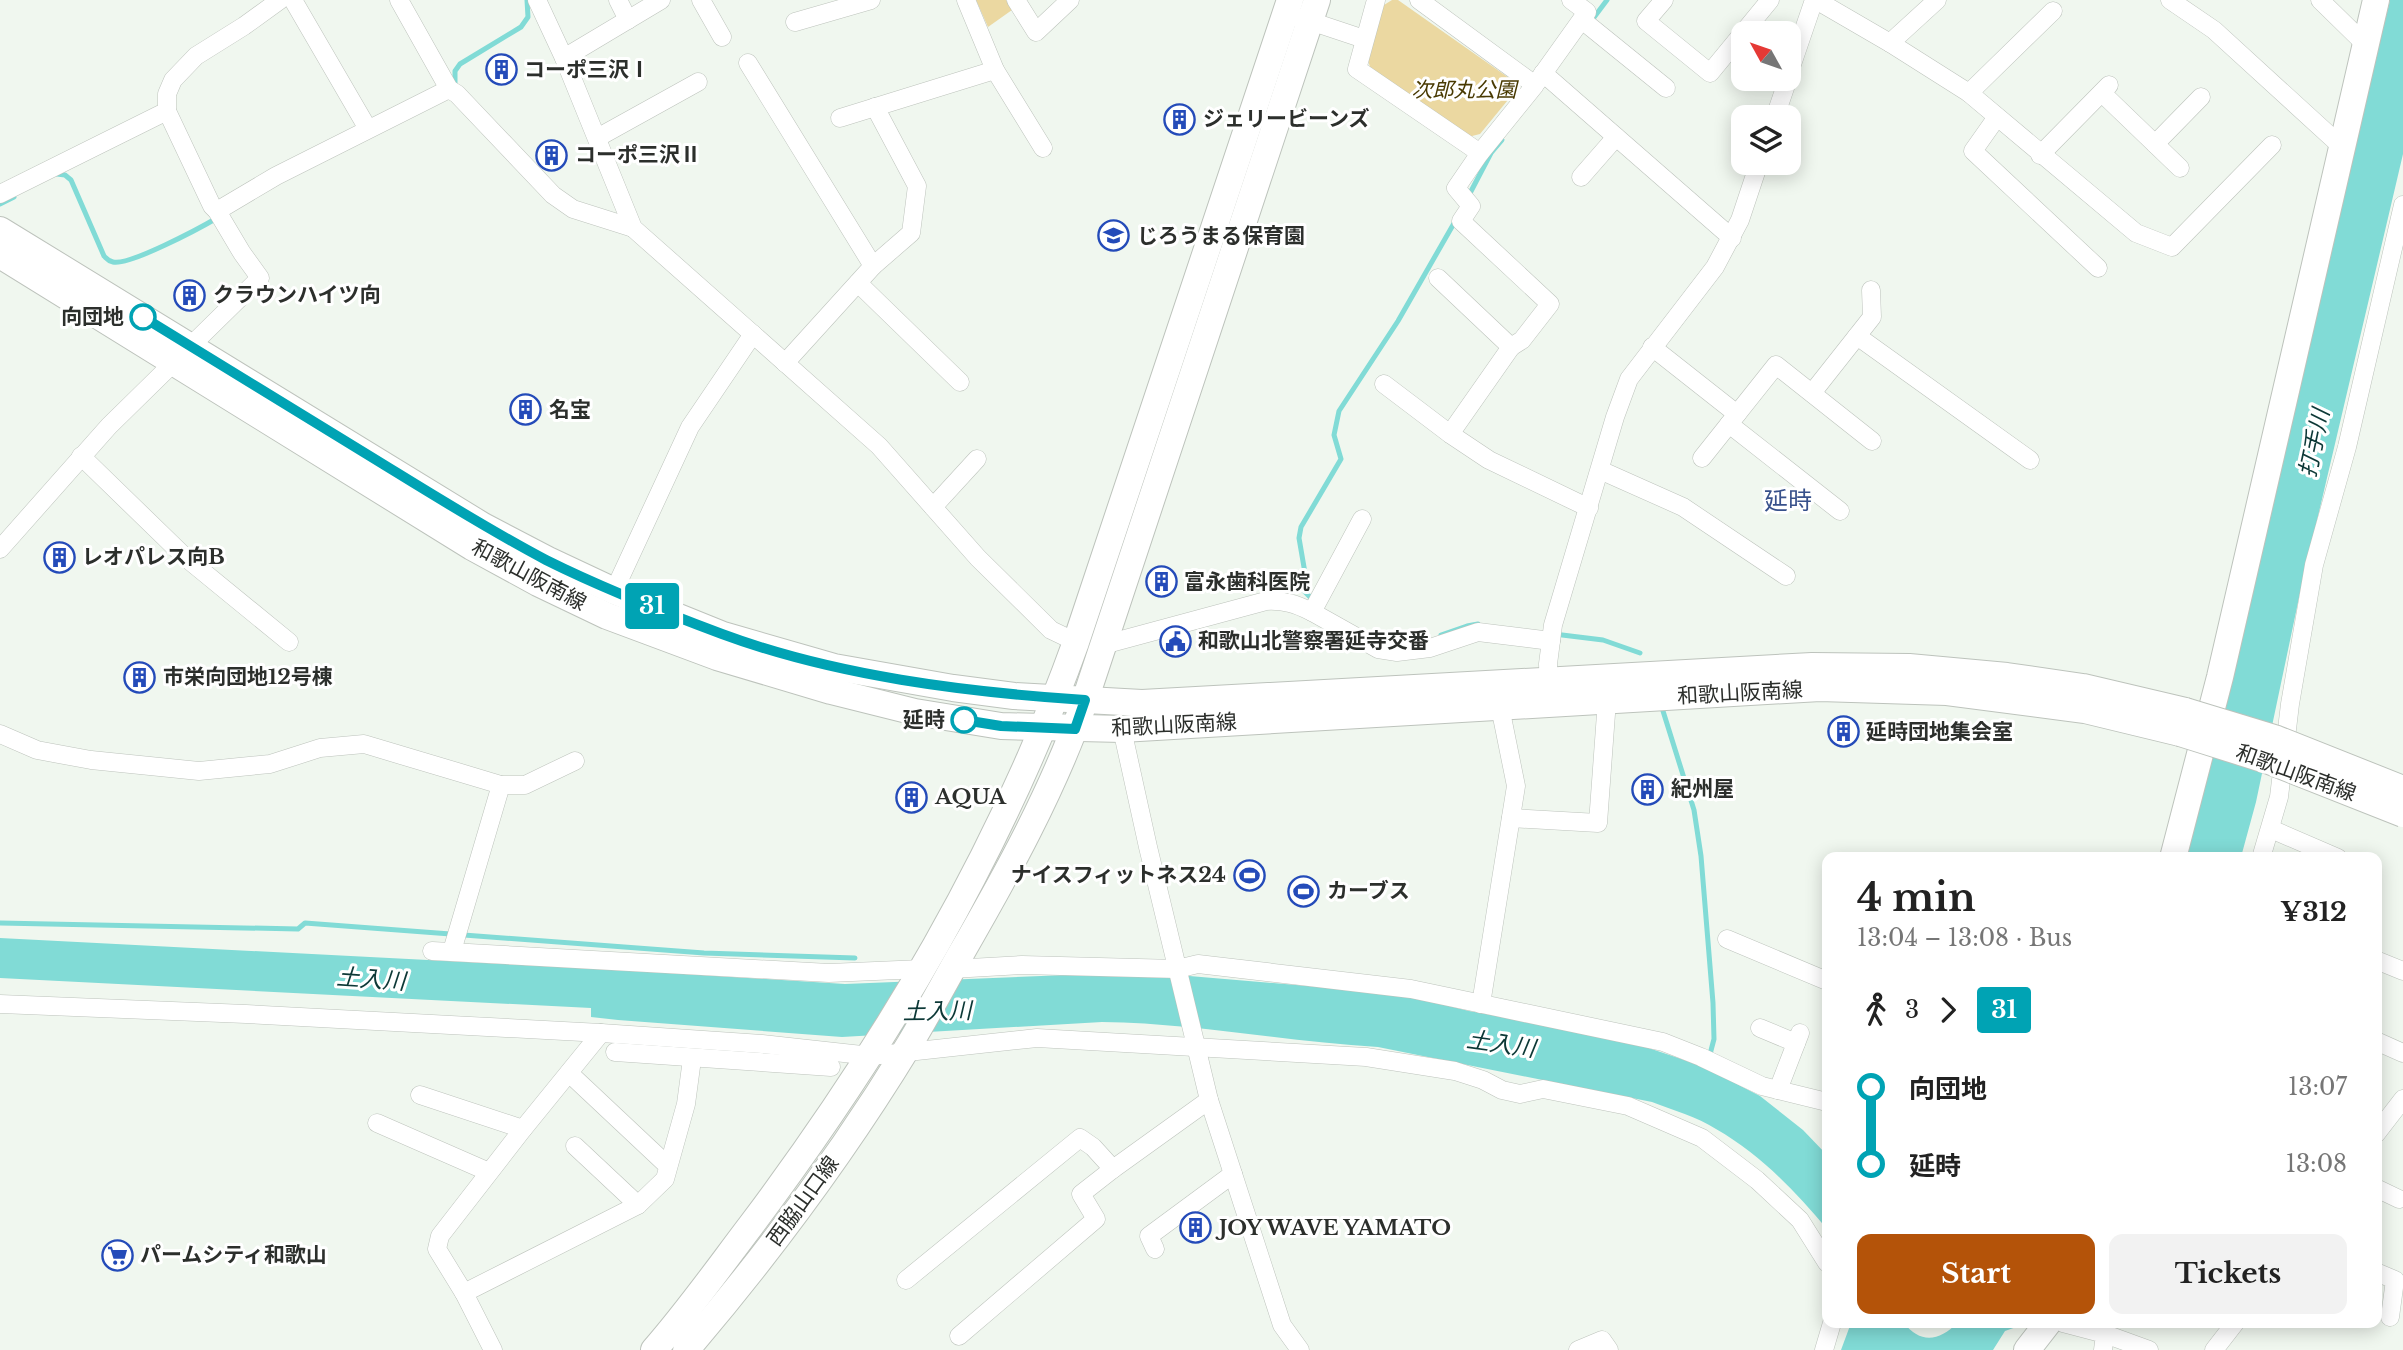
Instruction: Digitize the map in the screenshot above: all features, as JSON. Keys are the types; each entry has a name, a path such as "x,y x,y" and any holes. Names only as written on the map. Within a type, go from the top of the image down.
{"main road":[{"path":"2175,852 2220,677 2376,0"},
{"name":"西脇山口線","path":"690,1341 779,1188 874,1051 990,846 1056,698 1300,8"},
{"name":"西脇山口線","path":"654,1350 690,1341 738,1288 811,1192 907,1048 1019,852 1075,729 1085,700 1300,8"},
{"name":"和歌山阪南線","path":"0,230 472,547 538,583 607,616 718,657 903,709 1001,726 1122,729 1500,707 1550,693 1607,700 1820,688 1947,692 2182,722 2277,739 2403,789"},
{"name":"和歌山阪南線","path":"0,255 182,354 548,561 723,635 834,667 953,688 1142,704 1550,693 1812,666 1909,667 2007,676 2083,687 2182,722 2269,761 2403,814"},
{"path":"2027,1350 2044,1328"}],"street":[{"path":"0,549 81,456 260,278 212,206 167,111 167,94 173,80 186,65 280,0"},
{"path":"293,0 369,129"},
{"path":"399,0 453,91 553,195 573,209 634,228 879,446 978,558 1051,630 1076,642"},
{"path":"537,0 564,58 634,228"},
{"path":"618,0 628,20"},
{"path":"564,58 661,0"},
{"path":"701,0 722,37"},
{"path":"795,22 871,0"},
{"path":"966,0 995,70 1043,148"},
{"path":"1016,0 1036,32 1070,0"},
{"path":"1376,0 1357,69 1480,153"},
{"path":"1419,0 1544,78 1732,238"},
{"path":"1450,434 1511,347 1522,340 1550,304 1461,221 1471,206 1456,188 1480,153 1587,23 1587,12 1571,0"},
{"path":"1664,0 1646,21 1710,73 1770,0"},
{"path":"1801,40 1815,0 1969,93 2136,233 2172,247 2272,145"},
{"path":"1890,43 1937,0"},
{"path":"2170,0 2214,30 2341,146"},
{"path":"2320,0 2365,44"},
{"path":"1300,8 1364,39"},
{"path":"1969,93 2053,11"},
{"path":"1587,23 1666,88"},
{"path":"748,63 873,266"},
{"path":"840,118 995,70"},
{"path":"597,138 698,82"},
{"path":"2040,155 2106,89 2155,144 2180,167"},
{"path":"219,215 276,176 369,129 453,91"},
{"path":"2155,144 2202,97"},
{"path":"785,363 873,266 911,233 917,186 875,107"},
{"path":"0,194 167,111"},
{"path":"1997,117 1973,151 2098,268"},
{"path":"1581,177 1616,137"},
{"path":"1550,693 1552,634 1615,417 1629,379 1715,267 1740,220 1755,175"},
{"path":"2263,852 2279,797 2290,704 2314,565 2347,447 2403,205"},
{"path":"1438,278 1511,347"},
{"path":"858,283 960,382"},
{"path":"1812,393 1872,317 1871,290"},
{"path":"614,591 690,427 753,334"},
{"path":"1857,336 2030,460"},
{"path":"1652,347 1840,511"},
{"path":"1702,458 1776,365 1872,441"},
{"path":"1384,384 1489,460 1589,508"},
{"path":"81,456 185,558 289,642"},
{"path":"933,507 977,459"},
{"path":"1600,470 1683,507 1786,576"},
{"path":"1315,606 1362,519"},
{"path":"1103,645 1266,601 1280,600 1315,606 1377,649 1397,652 1430,648 1478,632 1552,634"},
{"path":"1511,818 1598,823 1607,700"},
{"path":"1480,1004 1516,786 1500,707"},
{"path":"1122,729 1209,1100 1282,1325 1300,1350"},
{"path":"0,734 37,750 200,771 270,764 320,748 364,744 500,785 525,785 576,761"},
{"path":"452,951 500,785"},
{"path":"2270,829 2324,852"},
{"path":"1727,939 1822,979"},
{"path":"432,951 829,973 922,969"},
{"path":"2382,962 2403,971"},
{"path":"952,969 1023,965 1177,969 1198,964 1411,989 1663,1042 1762,1086 1822,1101"},
{"path":"0,1004 601,1033 874,1051 1037,1038 1194,1041 1366,1057 1455,1071 1483,1080 1502,1090 1520,1094 1543,1089 1628,1106 1702,1138 1757,1180 1800,1220 1822,1256"},
{"path":"1760,1028 1798,1038 1778,1090"},
{"path":"493,1350 464,1293 437,1249 440,1237 601,1033"},
{"path":"2382,1044 2403,1053"},
{"path":"615,1052 831,1067"},
{"path":"464,1293 638,1205 664,1179 686,1104 692,1059"},
{"path":"569,1073 668,1166"},
{"path":"420,1095 523,1129"},
{"path":"2382,1124 2403,1099"},
{"path":"958,1336 1096,1219 1081,1195 1209,1100"},
{"path":"377,1123 489,1172"},
{"path":"906,1280 1080,1138 1093,1147 1113,1169"},
{"path":"575,1146 638,1205"},
{"path":"1155,1249 1149,1236 1233,1174"},
{"path":"2382,1191 2399,1199"},
{"path":"2382,1275 2395,1280 2390,1317"},
{"path":"1282,1325 1282,1350"},
{"path":"1824,1350 1831,1328"},
{"path":"2080,1328 2149,1350"},
{"path":"2214,1350 2231,1328"},
{"path":"1578,1350 1602,1340 1609,1350"}],"green space":[{"path":"976,0 1006,0 1012,10 988,27"},
{"name":"次郎丸公園","path":"1398,0 1509,78 1512,95 1480,134 1468,137 1370,67 1367,57 1384,5"}],"water":[{"name":"打手川","path":"2390,0 2403,0 2403,154 2300,593 2256,802 2242,852 2187,852 2243,606"},
{"name":"土入川","path":"0,938 845,984 1142,972 1401,994 1469,1011 1616,1037 1702,1066 1760,1096 1803,1130 1822,1150 1822,1223 1789,1187 1748,1150 1693,1117 1652,1102 1378,1047 1171,1026 1102,1022 842,1037 591,1017 591,1008 0,978"},
{"path":"1849,1328 1908,1328 1930,1338 1944,1334 1951,1328 2013,1328 2005,1331 1993,1350 1841,1350"}],"waterway":[{"path":"455,84 455,71 460,64 521,27 528,17 527,0"},
{"path":"1592,20 1607,0"},
{"path":"1468,197 1491,153 1502,140"},
{"path":"57,174 65,175 71,180 104,256 111,262 134,258 217,218"},
{"path":"0,204 14,197"},
{"path":"1314,601 1302,589 1305,573 1299,538 1301,527 1341,459 1334,435 1339,411 1398,321 1457,218"},
{"path":"1441,635 1478,624"},
{"path":"1554,634 1603,640 1640,653"},
{"path":"1373,637 1397,643 1421,640"},
{"path":"1663,711 1694,810 1701,856 1713,1003 1714,1039 1709,1058"},
{"path":"0,923 298,929 305,923 704,953 855,958"}],"bus line":[{"name":"31","path":"143,317 483,526 548,561 614,591 723,635 834,667 953,688 1014,696 1085,700 1075,729 1001,726 964,720"}],"place":[{"name":"コーポ三沢Ⅰ","path":"501,70"},
{"name":"ジェリービーンズ","path":"1180,119"},
{"name":"コーポ三沢Ⅱ","path":"552,155"},
{"name":"じろうまる保育園","path":"1114,236"},
{"name":"クラウンハイツ向","path":"190,295"},
{"name":"向団地","path":"143,317"},
{"name":"名宝","path":"526,410"},
{"name":"レオパレス向B","path":"59,557"},
{"name":"富永歯科医院","path":"1161,582"},
{"name":"和歌山北警察署延寺交番","path":"1175,641"},
{"name":"市栄向団地12号棟","path":"140,677"},
{"name":"延時","path":"964,720"},
{"name":"延時団地集会室","path":"1843,732"},
{"name":"紀州屋","path":"1648,789"},
{"name":"AQUA","path":"912,797"},
{"name":"ナイスフィットネス24","path":"1249,875"},
{"name":"カーブス","path":"1304,891"},
{"name":"JOY WAVE YAMATO","path":"1196,1228"},
{"name":"パームシティ和歌山","path":"117,1255"}],"district":[{"name":"延時","path":"1788,500"}]}
